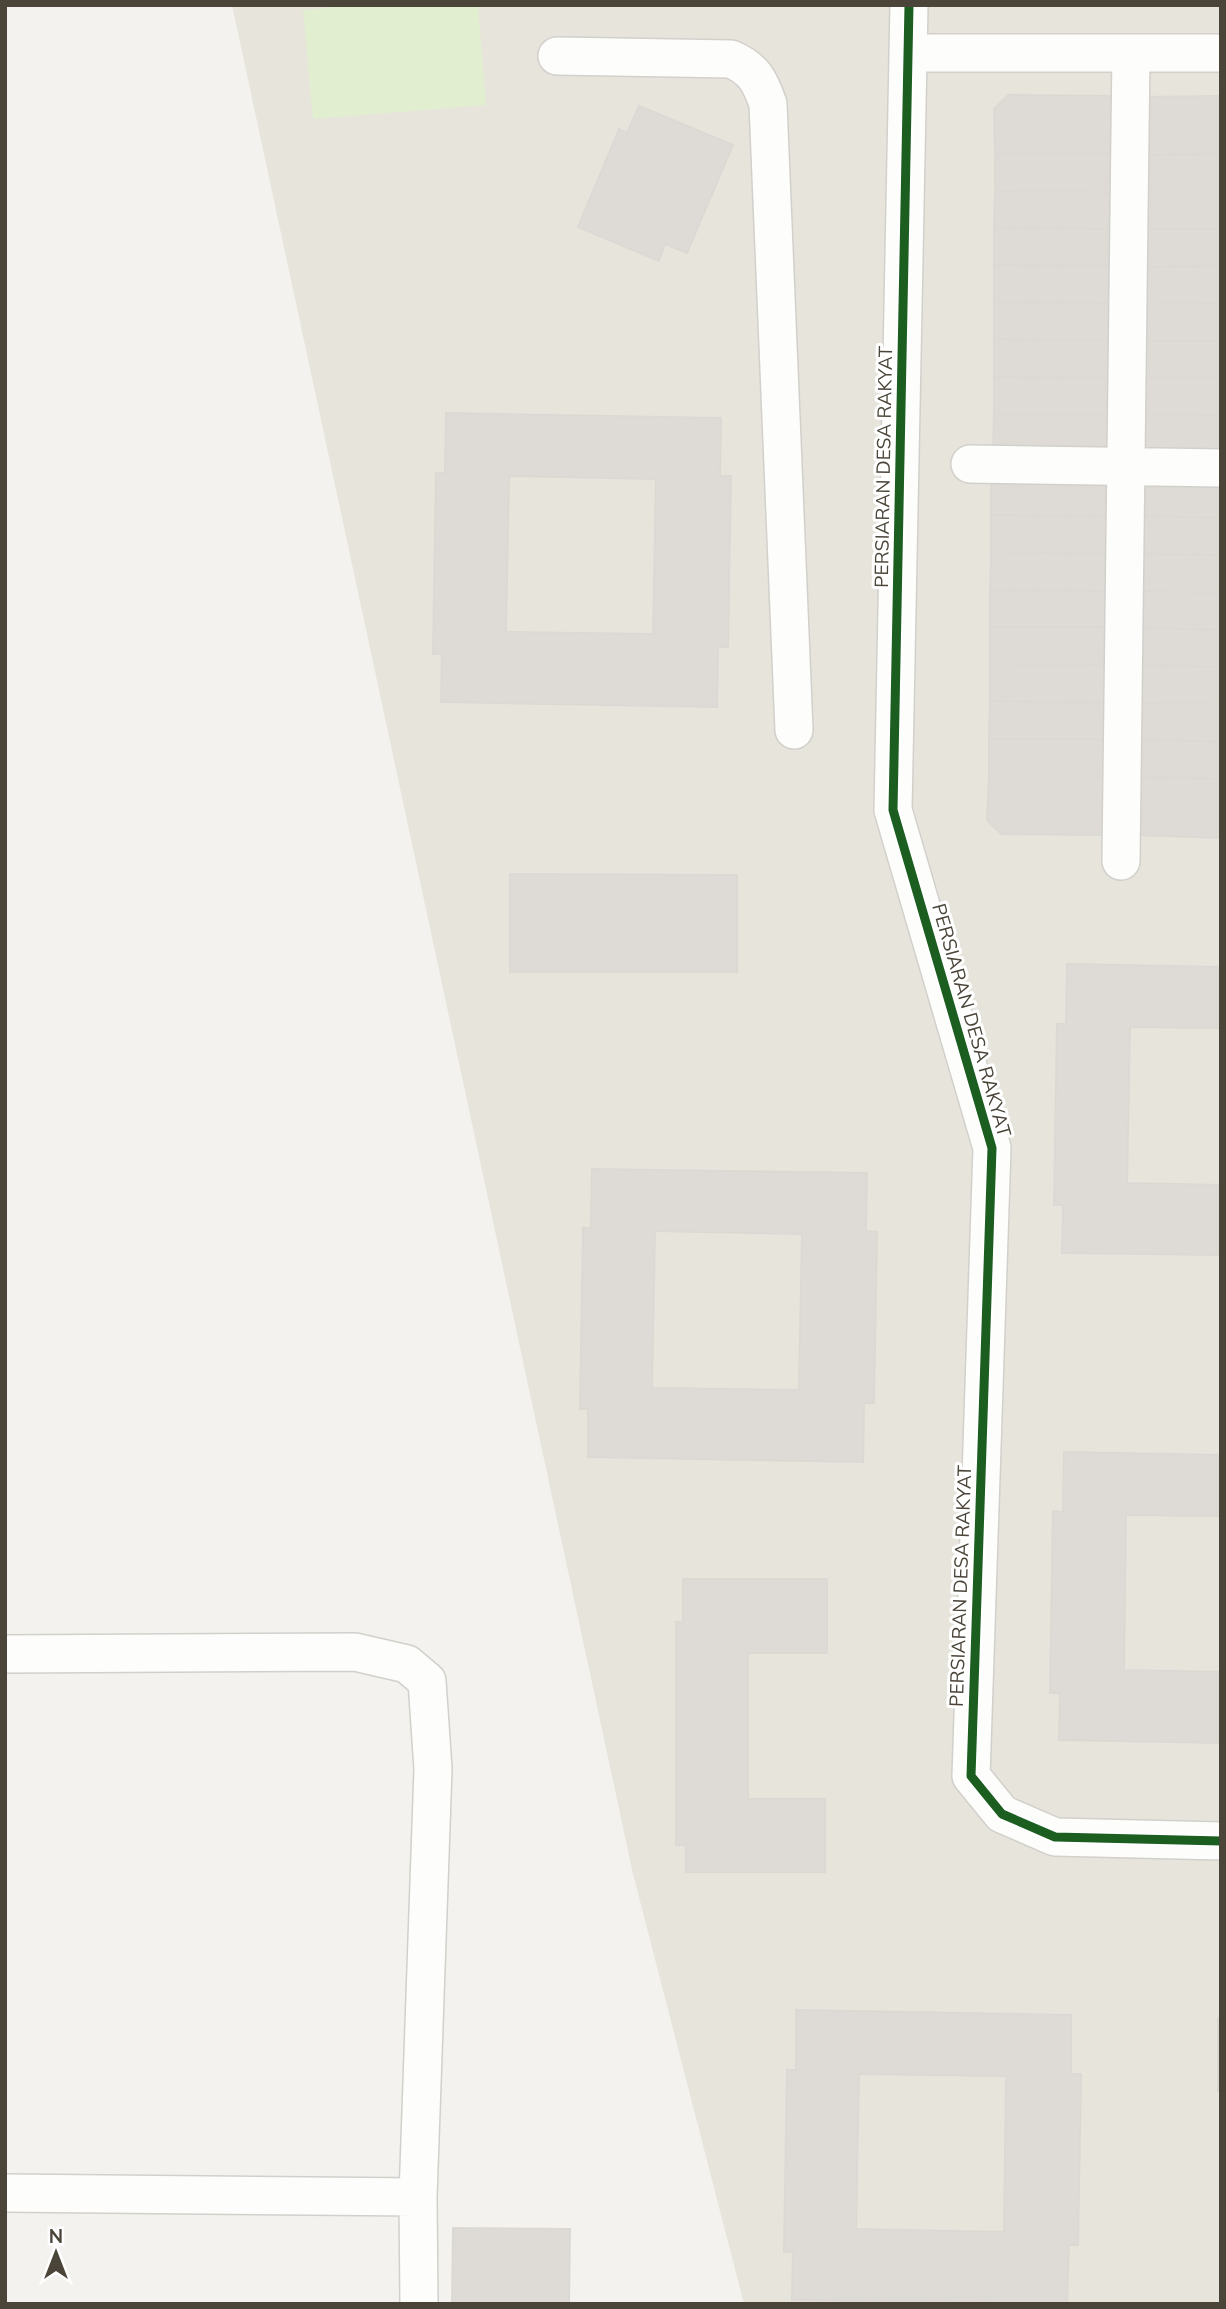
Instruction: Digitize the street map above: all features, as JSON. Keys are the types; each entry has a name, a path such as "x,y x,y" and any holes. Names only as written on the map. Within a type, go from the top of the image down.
{"street":[{"name":"PERSIARAN DESA RAKYAT","path":"908,5 893,810 992,1148 971,1776 1002,1814 1055,1837 1221,1840"},
{"path":"908,53 1221,53"},
{"path":"1121,861 1131,53"},
{"path":"557,56 731,59 748,66 759,80 768,104 794,730"},
{"path":"970,464 1127,469 1221,468"},
{"path":"5,1654 355,1652 407,1664 427,1681 433,1769 418,2197 419,2304"},
{"path":"5,2193 418,2197"}],"shaded area":[{"path":"232,5 1221,5 1221,2304 744,2304 633,1874"}],"green space":[{"path":"355,5 478,5 486,105 313,119 303,10"}],"building":[{"path":"1008,95 1114,96 1114,154 995,154 994,109"},
{"path":"1221,96 1221,154 1142,155 1142,97"},
{"path":"639,106 733,145 687,253 665,244 659,261 578,227 619,129 627,133"},
{"path":"995,154 1114,154 1113,192 995,191"},
{"path":"1221,154 1221,192 1142,192 1142,155"},
{"path":"995,191 1113,192 1113,229 994,228"},
{"path":"1142,192 1221,192 1221,229 1142,229"},
{"path":"994,228 1113,229 1113,266 994,265"},
{"path":"1142,229 1221,229 1221,266 1142,267"},
{"path":"994,265 1113,266 1113,303 994,302"},
{"path":"1221,266 1221,303 1142,304 1142,267"},
{"path":"994,302 1113,303 1113,341 994,339"},
{"path":"1221,303 1221,341 1143,341 1142,304"},
{"path":"994,339 1113,341 1113,378 994,377"},
{"path":"1143,341 1221,341 1221,378 1143,378"},
{"path":"994,377 1113,378 1112,414 994,414"},
{"path":"1143,378 1221,378 1221,415 1144,416"},
{"path":"446,413 721,418 720,476 731,476 728,647 718,647 717,707 441,702 442,654 433,654 436,473 445,473","holes":["509,476 656,479 653,634 506,632"]},
{"path":"994,414 1112,414 1112,452 993,451"},
{"path":"1221,415 1221,452 1144,453 1144,416"},
{"path":"991,478 1109,479 1109,516 991,515"},
{"path":"1144,479 1221,481 1221,518 1143,516"},
{"path":"991,515 1109,516 1109,554 991,552"},
{"path":"1143,516 1221,518 1221,555 1142,554"},
{"path":"991,552 1109,554 1109,591 990,590"},
{"path":"1142,554 1221,555 1221,593 1141,591"},
{"path":"990,590 1109,591 1108,627 990,627"},
{"path":"1141,591 1221,593 1221,630 1140,628"},
{"path":"990,627 1108,627 1108,665 990,664"},
{"path":"1140,628 1221,630 1221,667 1139,665"},
{"path":"990,664 1108,665 1108,703 990,701"},
{"path":"1139,665 1221,667 1221,704 1139,703"},
{"path":"990,701 1108,703 1108,739 989,739"},
{"path":"1139,703 1221,704 1221,742 1138,739"},
{"path":"989,739 1108,739 1108,776 989,776"},
{"path":"1138,739 1221,742 1221,779 1137,777"},
{"path":"989,776 1108,776 1107,835 1001,834 987,820"},
{"path":"1137,777 1221,779 1221,838 1135,835"},
{"path":"510,874 737,875 737,972 510,972"},
{"path":"1067,964 1221,967 1221,1028 1130,1027 1127,1183 1221,1185 1221,1255 1062,1253 1063,1205 1054,1205 1057,1024 1066,1024"},
{"path":"592,1169 867,1173 866,1231 877,1232 874,1403 864,1403 863,1462 588,1457 588,1409 580,1409 583,1228 591,1228","holes":["655,1231 802,1234 799,1390 652,1388"]},
{"path":"1064,1452 1221,1455 1221,1516 1126,1515 1124,1670 1221,1672 1221,1743 1059,1740 1060,1693 1050,1693 1053,1511 1063,1512"},
{"path":"683,1579 827,1579 827,1653 748,1653 748,1799 825,1799 825,1872 686,1872 686,1845 676,1845 676,1622 683,1622"},
{"path":"796,2010 1071,2015 1071,2074 1081,2074 1078,2245 1069,2245 1067,2304 792,2300 793,2252 784,2252 787,2070 796,2070","holes":["859,2074 1006,2076 1004,2232 856,2229"]},
{"path":"1218,2018 1221,2018 1221,2091 1218,2091"},
{"path":"453,2228 570,2229 569,2304 452,2304"}],"cycle path":[{"path":"909,5 893,810 992,1148 971,1776 1002,1814 1055,1837 1221,1841"}]}
